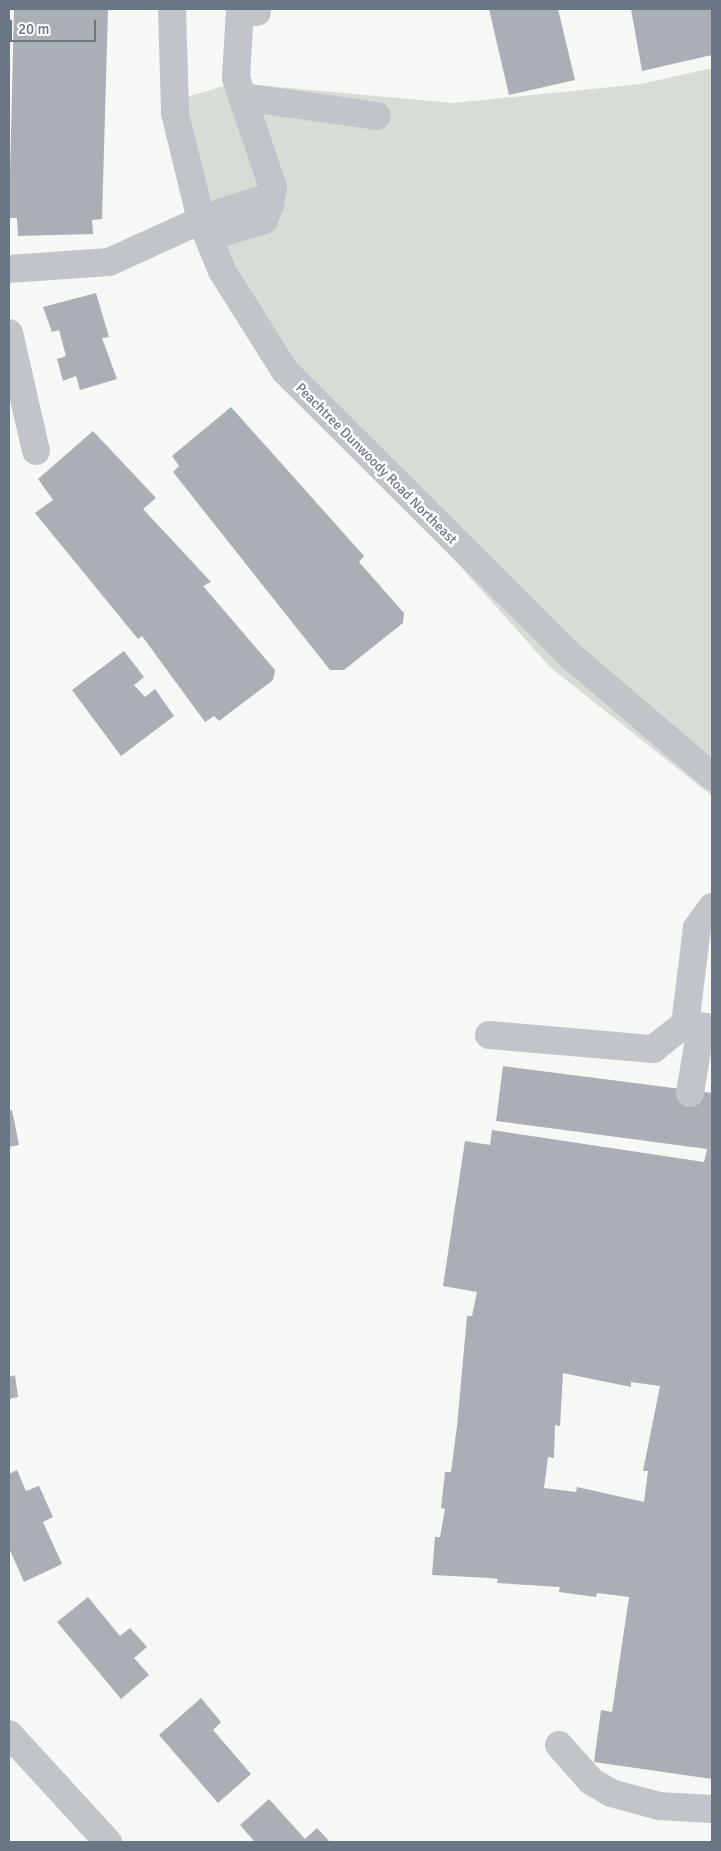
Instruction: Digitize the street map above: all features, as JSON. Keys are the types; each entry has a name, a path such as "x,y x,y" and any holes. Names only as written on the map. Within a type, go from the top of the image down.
{"street":[{"name":"Peachtree Dunwoody Road Northeast","path":"172,9 175,113 210,222 248,318 285,371 326,417 572,657 712,776"},
{"path":"9,269 109,262 210,222 227,231 264,220 270,204 272,188 236,78 240,10 256,12"},
{"path":"242,98 377,116"},
{"path":"9,333 36,450"},
{"path":"690,1093 699,1026 697,928 712,907"},
{"path":"489,1035 653,1049 699,1026"},
{"path":"9,1734 108,1842"},
{"path":"559,1745 591,1781 611,1793 659,1806 712,1809"}],"shaded area":[{"path":"712,68 712,796 550,667 237,316 186,97 235,83 453,103 641,84"}],"building":[{"path":"14,9 108,9 102,219 92,220 93,234 18,236 17,218 9,218"},
{"path":"489,9 558,9 575,80 509,95"},
{"path":"631,9 712,9 712,55 642,71"},
{"path":"96,293 109,337 102,338 117,379 80,390 76,376 63,381 57,359 66,356 59,330 52,332 43,307"},
{"path":"231,407 364,556 359,562 404,613 403,623 344,670 330,670 173,472 179,466 172,456"},
{"path":"93,431 156,498 143,509 211,582 203,586 275,670 273,680 219,721 214,716 205,722 142,636 138,639 35,513 53,500 38,479"},
{"path":"124,651 144,677 134,685 145,697 155,689 174,716 121,756 72,690"},
{"path":"503,1066 712,1093 712,1779 594,1762 601,1710 612,1712 629,1597 597,1593 596,1597 559,1592 560,1587 497,1583 498,1579 490,1578 432,1575 435,1537 440,1537 445,1509 441,1508 445,1472 451,1472 467,1316 472,1316 477,1292 443,1286 465,1141 490,1145 492,1130 704,1162 707,1149 496,1121","holes":["563,1373 631,1387 631,1382 660,1386 643,1471 648,1471 644,1502 577,1487 576,1492 544,1488 548,1457 554,1458 555,1425 560,1426"]},
{"path":"12,1110 19,1145 9,1147 9,1111"},
{"path":"15,1375 18,1397 9,1399 9,1377"},
{"path":"17,1470 26,1491 39,1486 53,1517 43,1522 62,1564 24,1582 9,1548 9,1474"},
{"path":"88,1597 120,1636 130,1628 147,1647 134,1658 149,1675 121,1699 57,1622"},
{"path":"201,1698 221,1722 213,1730 251,1774 218,1803 159,1735"},
{"path":"269,1799 305,1839 317,1828 330,1842 255,1842 240,1825"}]}
